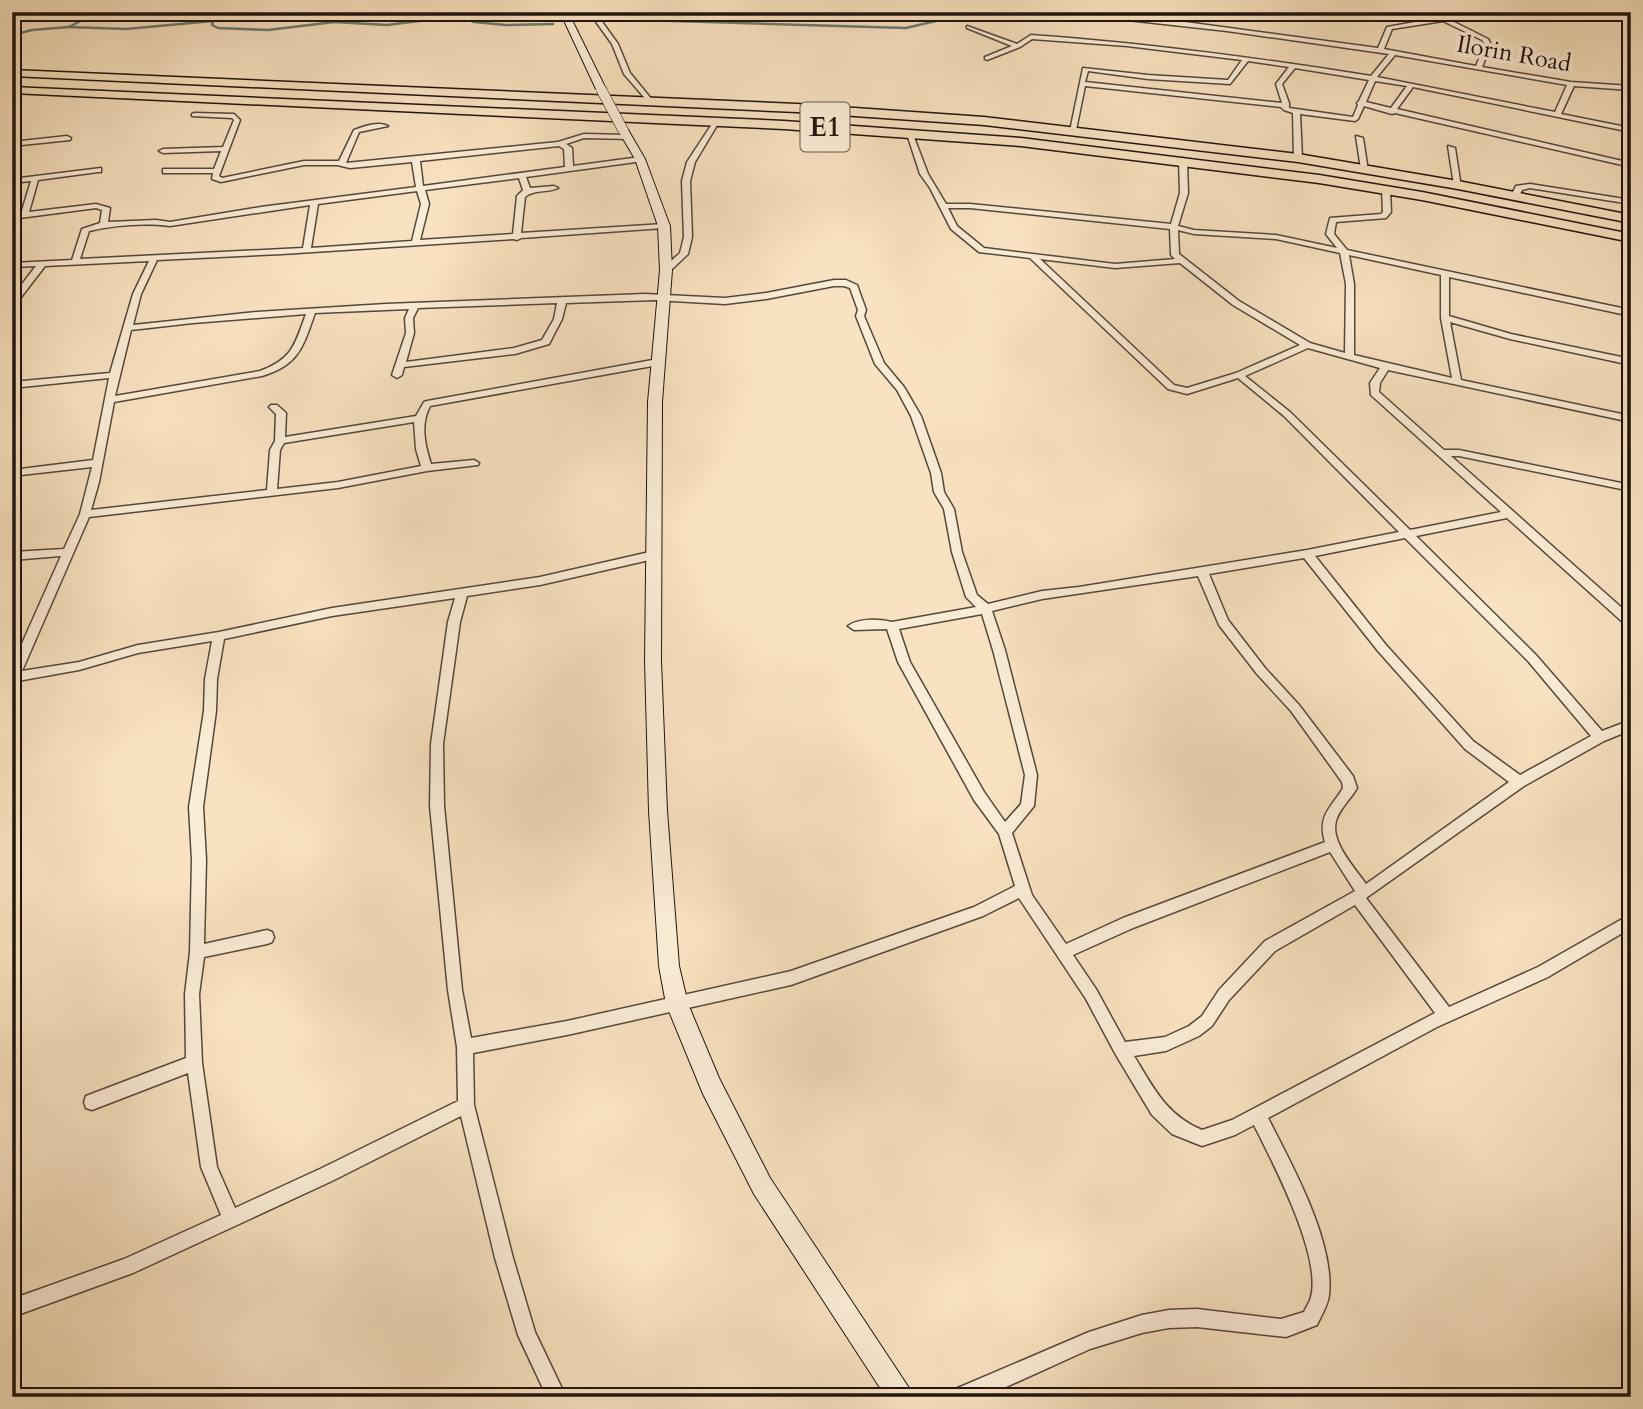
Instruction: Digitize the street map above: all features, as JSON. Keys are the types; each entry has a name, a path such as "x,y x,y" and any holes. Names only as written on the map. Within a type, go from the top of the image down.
{"highway":[{"name":"E1","path":"12,73 797,108 1072,130 1298,158 1421,178 1631,219"},
{"name":"E1","path":"12,90 908,132 1189,161 1422,196 1631,238"},
{"path":"1189,161 1241,151"},
{"path":"1421,178 1422,196"}],"main road":[{"path":"564,12 601,89 640,159 664,226 666,270 662,296 654,452 653,661 658,811 669,966 677,1004 711,1086 762,1186 902,1397"}],"street":[{"path":"592,12 615,44 627,74 651,102"},
{"name":"Ilorin Road","path":"1058,12 1126,17 1262,35 1393,53 1571,84 1631,88"},
{"path":"1380,51 1389,28 1484,12"},
{"path":"1610,12 1631,20"},
{"path":"1446,20 1485,38 1488,45 1478,68"},
{"path":"969,27 1018,46"},
{"path":"1258,60 1262,35"},
{"path":"987,58 1037,37 1258,60 1411,85 1627,130 1631,141"},
{"path":"1082,85 1284,105 1286,109 1296,112 1355,118 1373,78 1393,53"},
{"path":"1072,130 1085,69 1148,77 1230,82 1245,59"},
{"path":"1284,105 1286,103 1279,84 1293,66"},
{"path":"1557,115 1571,84"},
{"path":"1392,112 1411,85"},
{"path":"1360,103 1631,165"},
{"path":"1296,112 1298,158"},
{"path":"194,115 234,116 237,120 216,180 297,165 342,163 349,166 560,144 568,139 584,136 625,133"},
{"path":"666,270 684,254 688,237 687,181 691,162 716,122"},
{"path":"342,163 356,131 385,126"},
{"path":"908,132 924,174 954,227 982,250 1115,266 1179,261"},
{"path":"12,144 67,138"},
{"path":"1359,138 1365,169"},
{"path":"560,144 568,149 569,168"},
{"path":"1451,148 1458,185"},
{"path":"163,151 225,149"},
{"path":"416,159 417,178 425,204 416,242"},
{"path":"75,262 86,229 104,225 156,222 170,224 640,159"},
{"path":"1189,161 1184,193 1174,227 1173,245 1179,261 1236,303 1307,345 1385,367 1631,419"},
{"path":"12,181 98,170"},
{"path":"166,171 217,171"},
{"path":"526,175 522,175 527,191"},
{"path":"24,215 35,178"},
{"path":"1515,196 1519,188 1531,186 1631,202"},
{"path":"517,237 521,196 527,191 554,188"},
{"path":"1349,358 1350,284 1344,251 1330,234 1333,220 1383,216 1387,212 1386,190"},
{"path":"307,250 314,202"},
{"path":"12,216 103,206 106,211 104,225"},
{"path":"944,206 970,206 1174,227 1194,232 1276,237 1631,313"},
{"path":"12,265 307,250 664,226"},
{"path":"1033,257 1171,387 1187,391 1239,375 1307,345"},
{"path":"13,676 85,514 114,374 137,294 153,258"},
{"path":"12,303 42,264"},
{"path":"1445,272 1445,318 1457,382"},
{"path":"128,328 224,316 363,307 662,296 725,301 834,283 846,283 854,287 862,310 860,316 880,364 901,389 916,416 936,473 939,492 949,509 957,552 972,597 986,609 1007,678 1031,775 1027,806 1005,832"},
{"path":"415,306 409,318 410,333 399,370 515,351 546,342 558,319 562,301"},
{"path":"111,398 277,369 286,365 296,354 311,312"},
{"path":"1445,318 1510,336 1631,362"},
{"path":"427,468 423,460 419,418 427,404 658,362"},
{"path":"1385,367 1375,383 1374,393 1631,622"},
{"path":"12,385 114,374"},
{"path":"1239,375 1287,414 1532,659 1600,737"},
{"path":"272,492 275,450 281,441 281,413 274,407"},
{"path":"281,441 419,418"},
{"path":"1439,453 1459,453 1631,488"},
{"path":"12,474 97,463"},
{"path":"85,514 338,485 427,468 474,463"},
{"path":"854,626 892,626 986,609 1042,595 1079,592 1307,554 1509,514"},
{"path":"12,556 69,552"},
{"path":"1307,554 1382,648 1469,745 1518,782"},
{"path":"13,676 79,666 138,649 219,636 332,612 540,581 654,555"},
{"path":"1202,571 1223,622 1295,708 1348,780 1350,788 1329,818 1328,829 1334,845 1360,895 1446,1015"},
{"path":"463,592 454,622 437,744 437,806 455,990 465,1047 466,1105 504,1258 527,1335 557,1397"},
{"path":"892,626 904,662 979,796 1005,832 1026,898 1091,994 1121,1050 1164,1117 1185,1132 1202,1138 1214,1136 1258,1116 1446,1015 1543,972 1631,920"},
{"path":"219,636 211,679 210,711 196,807 199,860 197,952 192,994 194,1063 209,1167 231,1219"},
{"path":"1121,1050 1166,1044 1194,1031 1207,1021 1224,995 1270,946 1360,895 1428,850 1518,782 1600,737 1631,725"},
{"path":"1062,953 1128,923 1334,845"},
{"path":"465,1047 745,990 804,974 978,912 1023,889"},
{"path":"197,952 267,937"},
{"path":"92,1102 194,1063"},
{"path":"12,1308 127,1268 326,1175 466,1105"},
{"path":"960,1397 1006,1380 1111,1332 1169,1319 1207,1318 1287,1328 1302,1324 1314,1315 1321,1303 1323,1276 1303,1211 1258,1116"}],"waterway":[{"path":"69,27 98,12"},
{"path":"607,19 906,28 974,12"},
{"path":"69,27 126,29 213,21 212,25 218,28 268,30 334,22 387,25 459,16 474,22 506,25 553,24"},
{"path":"12,35 32,30 69,27"}]}
